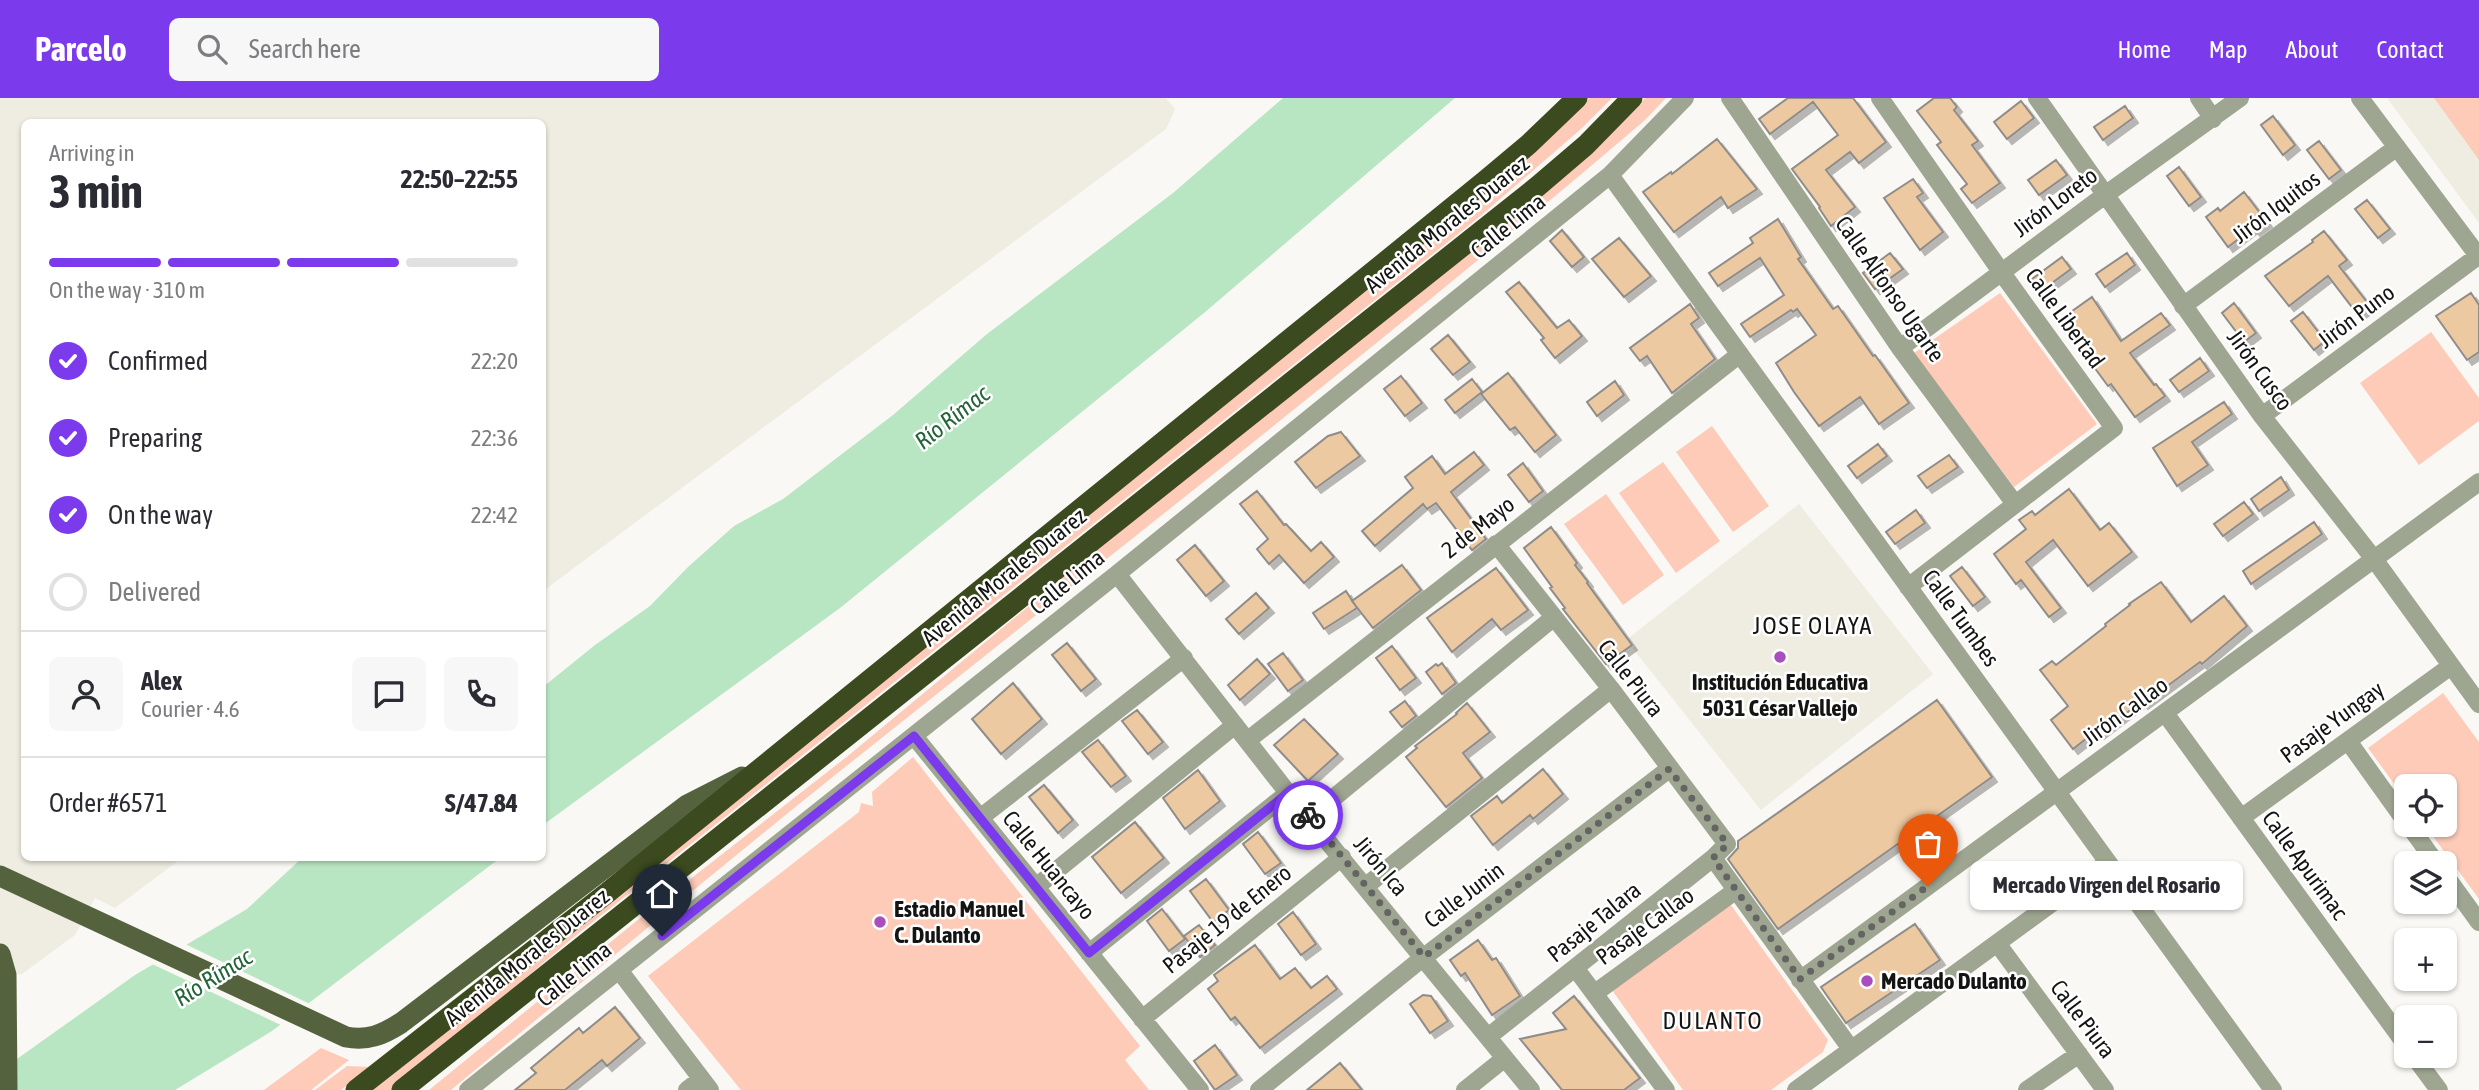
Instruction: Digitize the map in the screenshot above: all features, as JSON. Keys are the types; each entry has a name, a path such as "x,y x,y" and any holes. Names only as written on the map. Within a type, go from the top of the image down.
{"highway":[{"name":"Avenida Morales Duarez","path":"356,1090 607,893 1485,181 1577,98"},
{"name":"Avenida Morales Duarez","path":"402,1090 1538,186 1586,145 1632,98"}],"main road":[{"path":"0,876 346,1037 361,1040 386,1033 687,805 764,766"},
{"path":"0,954 6,975 7,1090"}],"street":[{"name":"Calle Lima","path":"468,1090 1117,574 1610,175 1685,98"},
{"name":"Calle Alfonso Ugarte","path":"1730,98 1900,348 2015,504"},
{"name":"Calle Libertad","path":"1881,98 2114,428 2015,504"},
{"name":"Jirón Cusco","path":"2036,98 2262,416 2374,559 2479,704"},
{"path":"2199,98 2213,119"},
{"name":"Jirón Loreto","path":"1900,348 2240,98"},
{"path":"2360,98 2479,257"},
{"name":"Jirón Iquitos","path":"2183,306 2397,148"},
{"name":"Calle Tumbes","path":"1610,175 2273,1090"},
{"name":"Jirón Puno","path":"2262,416 2479,257"},
{"name":"2 de Mayo","path":"1248,740 1740,354"},
{"name":"Jirón Callao","path":"1800,979 2479,482"},
{"path":"1908,587 2015,504"},
{"name":"Calle Piura","path":"1496,544 1611,689 1726,842"},
{"name":"Jirón Ica","path":"1117,574 1288,793 1531,1090"},
{"path":"1309,817 1553,618"},
{"path":"980,818 1184,658"},
{"name":"Pasaje Yungay","path":"2241,818 2451,666"},
{"path":"1366,886 1611,689"},
{"name":"Calle Apurimac","path":"2165,713 2394,1028"},
{"path":"1036,887 1235,724"},
{"name":"Calle Huancayo","path":"914,736 1200,1090"},
{"path":"2348,741 2394,805"},
{"name":"Calle Junin","path":"1258,1090 1424,957 1669,769"},
{"path":"1089,953 1288,793"},
{"name":"Pasaje Talara","path":"1488,1037 1713,858 1726,846 1726,842"},
{"name":"Pasaje 19 de Enero","path":"1142,1019 1342,858"},
{"path":"1713,858 1851,1049"},
{"path":"1796,1090 2108,862"},
{"name":"Pasaje Callao","path":"1595,993 1735,891"},
{"path":"2457,892 2479,922"},
{"name":"Calle Piura","path":"1997,943 2105,1090"},
{"name":"Pasaje Callao","path":"1576,969 1666,1090"},
{"path":"619,970 700,1086"},
{"path":"2027,1090 2079,1054"},
{"path":"1465,1090 1505,1058"},
{"path":"2423,1068 2439,1090"}],"shaded area":[{"path":"0,98 1166,98 1175,109 1166,129 546,589 546,119 21,119 21,861 178,861 115,908 95,898 75,935 22,974 0,976"},
{"path":"1589,98 1612,98 1581,129 1478,218 569,941 394,1090 372,1090 1564,123"},
{"path":"1645,98 1666,98 1644,121 1438,293 809,796 451,1090 429,1090 634,923 849,755 1163,495 1496,233 1591,152"},
{"path":"2387,98 2479,98 2479,223"},
{"path":"2434,98 2479,98 2479,160"},
{"path":"2000,293 2097,424 2014,487 1914,353"},
{"path":"2431,332 2479,398 2479,421 2419,465 2360,383"},
{"path":"1712,426 1769,506 1733,532 1676,452"},
{"path":"1663,462 1720,541 1676,573 1619,493"},
{"path":"1606,494 1664,575 1623,605 1564,524"},
{"name":"Institución Educativa 5031 César Vallejo","path":"1799,504 1933,674 1761,810 1626,640"},
{"path":"2443,693 2479,742 2479,899 2457,869 2457,851 2444,851 2434,837 2457,837 2457,774 2394,774 2394,784 2368,748"},
{"name":"Estadio Manuel C. Dulanto","path":"913,757 1140,1046 1125,1060 1149,1090 741,1090 648,976 859,812 861,803 873,806 872,792"},
{"path":"1728,901 1828,1040 1823,1052 1771,1090 1683,1090 1612,990"},
{"path":"321,1048 349,1060 311,1090 264,1090"},
{"path":"347,1066 371,1067 341,1090 315,1090"}],"water":[{"name":"Río Rímac","path":"1283,98 1455,98 1204,313 840,608 546,823 546,685 650,606 734,526 783,499 893,415 987,334 1173,193"},
{"name":"Río Rímac","path":"299,861 496,861 272,1031 175,1090 0,1090 0,1071 135,975 247,909"}],"pier":[{"path":"183,943 312,1005 283,1026 150,963"}],"building":[{"path":"1788,98 1853,98 1886,142 1859,163 1850,152 1826,170 1855,207 1831,226 1792,169 1838,135 1813,102 1770,134 1759,119"},
{"path":"1934,98 1950,98 1957,107 1954,110 1978,141 1972,145 2000,183 1972,203 1961,189 1967,184 1937,145 1941,142 1917,111"},
{"path":"2021,101 2034,118 2007,139 1994,122"},
{"path":"2125,106 2133,118 2103,140 2094,127"},
{"path":"2273,116 2295,145 2283,155 2261,125"},
{"path":"1717,139 1757,189 1728,208 1721,197 1674,232 1643,192 1671,172 1672,174"},
{"path":"2319,141 2341,170 2329,179 2307,150"},
{"path":"2056,160 2067,175 2039,195 2028,180"},
{"path":"2179,167 2201,197 2189,206 2167,176"},
{"path":"1913,179 1923,193 1917,197 1943,232 1920,250 1884,198"},
{"path":"2244,192 2267,222 2255,231 2253,228 2228,247 2206,217 2218,208 2220,211"},
{"path":"2367,200 2390,229 2378,238 2355,209"},
{"path":"1778,219 1801,257 1798,259 1833,309 1838,306 1909,403 1879,424 1860,397 1819,426 1794,392 1776,363 1816,335 1797,309 1793,312 1791,310 1750,337 1741,324 1784,295 1760,258 1718,286 1709,273 1753,243 1750,238"},
{"path":"1562,230 1584,257 1572,267 1550,241"},
{"path":"2324,231 2347,260 2339,266 2370,306 2358,315 2328,276 2289,306 2265,276"},
{"path":"1619,238 1651,276 1624,297 1592,259"},
{"path":"1890,253 1903,269 1875,289 1863,273"},
{"path":"2127,253 2135,265 2105,287 2096,274"},
{"path":"2062,257 2071,269 2041,291 2032,279"},
{"path":"1519,282 1557,328 1569,320 1582,336 1555,358 1541,340 1544,338 1506,292"},
{"path":"2471,293 2479,305 2479,352 2467,360 2436,316"},
{"path":"2092,297 2121,341 2161,313 2170,325 2130,353 2165,396 2135,417 2111,384 2108,386 2061,319"},
{"path":"2234,303 2256,333 2244,342 2222,313"},
{"path":"1690,304 1699,318 1691,324 1715,359 1672,393 1647,356 1640,361 1630,348"},
{"path":"2303,312 2325,341 2314,350 2291,321"},
{"path":"1448,335 1470,362 1453,375 1431,349"},
{"path":"2200,358 2209,371 2179,392 2170,380"},
{"path":"1508,373 1556,435 1535,452 1515,427 1510,430 1481,394"},
{"path":"1401,376 1422,403 1405,416 1384,389"},
{"path":"1472,379 1482,392 1455,413 1445,400"},
{"path":"1615,381 1624,395 1597,416 1587,402"},
{"path":"2224,402 2232,414 2192,442 2208,465 2177,486 2153,448"},
{"path":"1341,432 1360,456 1316,488 1295,462 1328,436"},
{"path":"1878,444 1887,456 1857,478 1848,466"},
{"path":"1474,452 1484,465 1451,492 1486,539 1472,550 1436,503 1427,509 1423,504 1375,546 1362,531 1413,488 1405,477 1432,456 1445,474"},
{"path":"1949,455 1958,467 1927,488 1918,476"},
{"path":"1523,463 1543,491 1529,502 1508,475"},
{"path":"2281,477 2289,490 2259,511 2251,499"},
{"path":"2069,489 2100,530 2109,523 2132,552 2088,586 2053,540 2026,562 2061,608 2049,617 2021,580 2016,584 1994,554 2026,529 2019,520 2032,511 2035,515"},
{"path":"1257,491 1284,525 1286,524 1311,551 1321,542 1334,557 1304,583 1279,555 1269,564 1257,549 1268,539 1240,504"},
{"path":"2244,502 2253,514 2223,536 2214,524"},
{"path":"1916,510 1925,523 1895,544 1886,532"},
{"path":"2314,522 2322,534 2251,584 2243,571"},
{"path":"1551,527 1632,645 1606,664 1563,609 1565,608 1550,588 1552,587 1524,548"},
{"path":"1195,545 1224,581 1206,596 1177,560"},
{"path":"1402,565 1421,590 1373,628 1352,601"},
{"path":"1962,567 1985,597 1973,606 1950,576"},
{"path":"1496,568 1528,610 1501,630 1492,619 1452,652 1427,618"},
{"path":"2161,582 2191,622 2224,596 2247,626 2202,664 2200,662 2143,704 2141,702 2099,734 2096,731 2073,749 2051,720 2068,706 2040,670 2052,661 2056,665 2106,626 2105,624 2129,604"},
{"path":"1346,591 1357,608 1324,629 1313,613"},
{"path":"1256,593 1269,608 1239,634 1226,619"},
{"path":"1067,643 1096,679 1081,691 1052,655"},
{"path":"1392,646 1416,678 1400,690 1376,658"},
{"path":"1283,653 1303,680 1288,691 1268,664"},
{"path":"1257,659 1270,674 1240,700 1228,685"},
{"path":"1442,663 1456,683 1442,694 1426,672"},
{"path":"1013,683 1042,719 1001,754 972,719"},
{"path":"1937,700 1992,777 1778,929 1728,859 1738,848 1738,841"},
{"path":"1405,701 1416,716 1402,727 1390,712"},
{"path":"1467,703 1490,732 1463,753 1482,778 1446,807 1406,757 1417,748 1415,746 1457,714"},
{"path":"1137,710 1163,742 1148,754 1122,721"},
{"path":"1304,719 1338,754 1308,781 1274,745"},
{"path":"1098,740 1126,776 1111,787 1082,752"},
{"path":"1543,769 1563,794 1533,819 1530,815 1493,845 1471,816 1497,796 1502,803"},
{"path":"1198,770 1220,801 1185,829 1163,798"},
{"path":"1044,785 1073,820 1058,833 1029,797"},
{"path":"1135,822 1164,858 1121,893 1092,857"},
{"path":"1258,832 1281,863 1265,874 1243,844"},
{"path":"1206,879 1229,910 1213,922 1190,891"},
{"path":"1162,909 1185,939 1169,951 1147,921"},
{"path":"1293,912 1316,944 1301,955 1278,924"},
{"path":"1915,924 1940,960 1846,1023 1821,987"},
{"path":"1199,925 1215,945 1200,957 1184,936"},
{"path":"1478,940 1492,960 1496,958 1520,996 1492,1015 1465,973 1461,976 1450,960"},
{"path":"1255,945 1280,979 1295,968 1311,988 1327,976 1337,989 1260,1048 1235,1017 1231,1020 1208,989 1218,981 1214,975"},
{"path":"1423,995 1431,996 1448,1021 1430,1033 1410,1004"},
{"path":"1574,996 1640,1078 1624,1090 1562,1090 1520,1039 1566,1029 1553,1013"},
{"path":"615,1007 640,1038 607,1066 602,1060 565,1090 515,1090 536,1073 531,1068 579,1028 583,1033"},
{"path":"1215,1045 1237,1075 1215,1090 1194,1061"},
{"path":"1340,1063 1362,1090 1307,1090"}],"way so far":[{"path":"1308,815 1424,957 1669,769 1726,842 1726,846 1713,858 1800,979 1928,886"}],"place":[{"name":"Institución Educativa 5031 César Vallejo","path":"1780,657"},
{"name":"Mercado Virgen del Rosario","path":"1928,886"},
{"name":"Estadio Manuel C. Dulanto","path":"880,922"},
{"name":"Mercado Dulanto","path":"1867,981"}],"district":[{"name":"JOSE OLAYA","path":"1813,625"},
{"name":"DULANTO","path":"1713,1020"}],"route":[{"path":"662,936 914,736 1089,953 1288,793 1308,815"}]}
